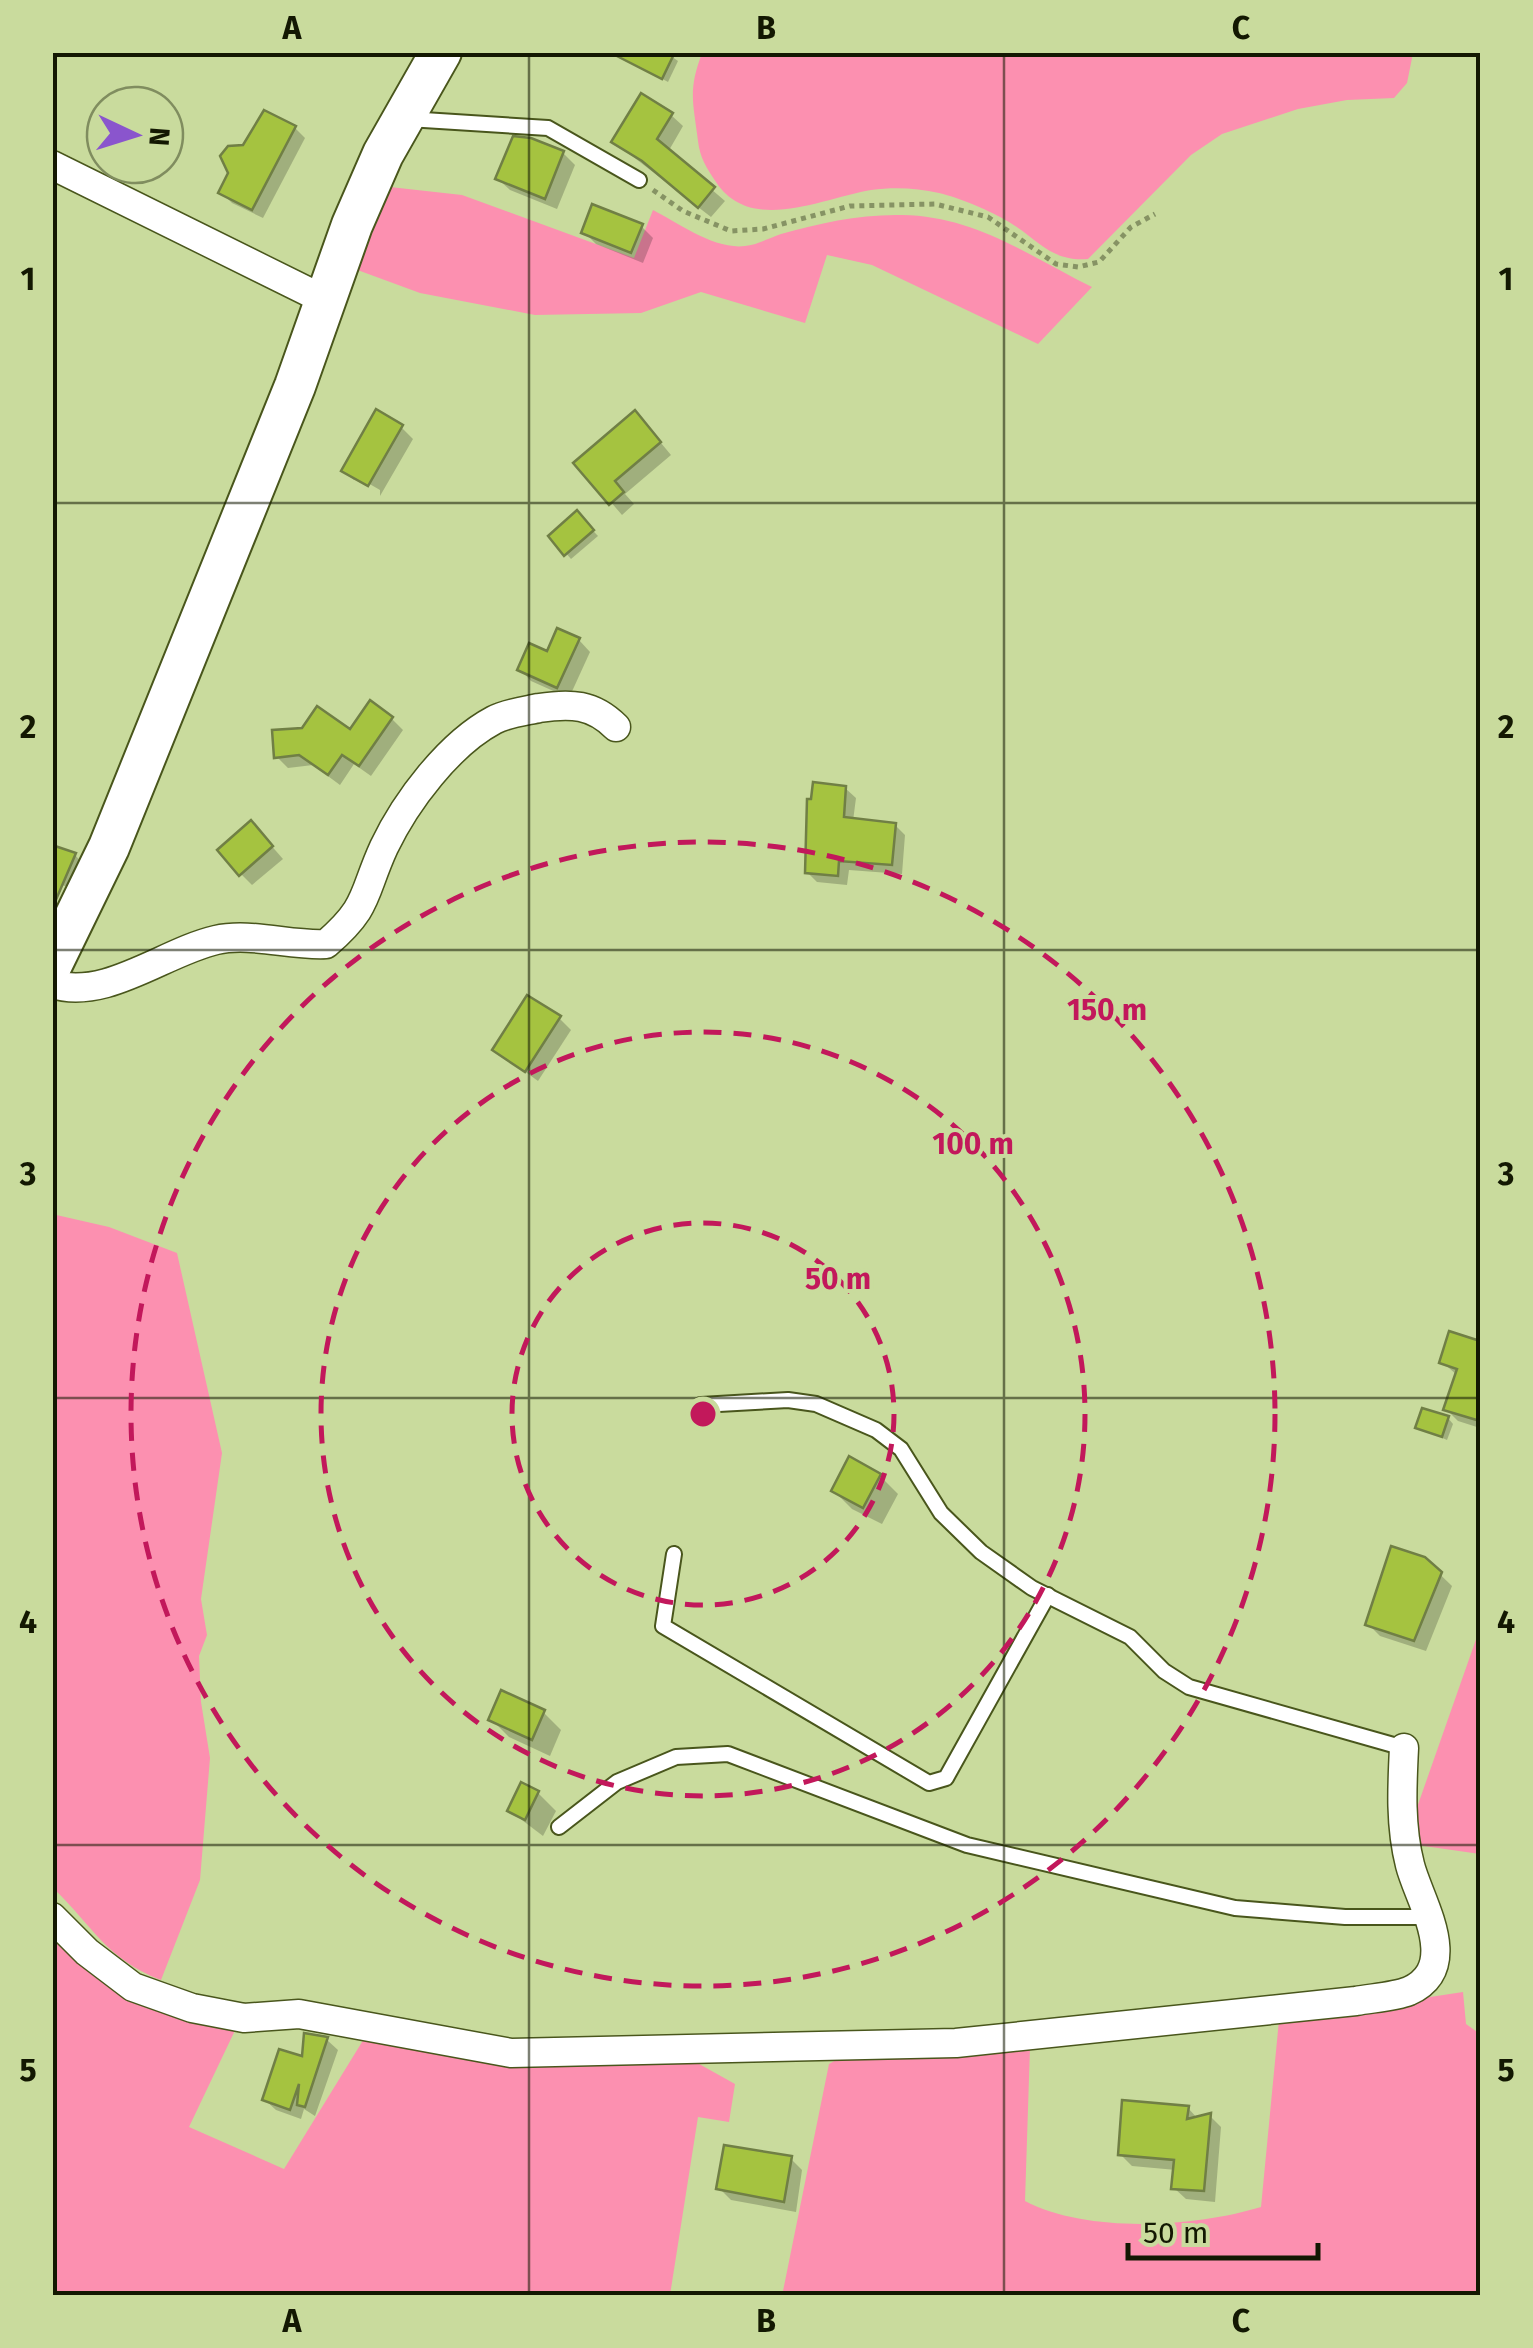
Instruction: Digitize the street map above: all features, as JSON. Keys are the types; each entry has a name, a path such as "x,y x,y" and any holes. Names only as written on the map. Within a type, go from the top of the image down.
{"street":[{"path":"52,964 110,848 352,225 402,119 441,52"},
{"path":"52,165 325,300"},
{"path":"52,984 72,990 98,985 219,939 326,944 358,916 384,847 411,800 453,754 494,720 569,703 600,712 616,727"},
{"path":"52,1916 87,1952 133,1987 192,2008 244,2018 299,2014 511,2054 956,2043 1356,2001 1412,1990 1434,1965 1436,1934 1410,1865 1401,1806 1404,1748"}],"lane":[{"path":"402,119 548,128 639,180"},
{"path":"701,1404 788,1400 816,1404 876,1430 901,1448 941,1514 980,1552 1048,1595 1130,1636 1164,1671 1189,1687 1404,1748"},
{"path":"674,1554 663,1626 929,1783 946,1778 1048,1595"},
{"path":"559,1827 617,1782 676,1757 728,1754 967,1845 1236,1908 1346,1917 1430,1917"}],"path":[{"path":"639,180 683,210 731,231 763,230 850,206 935,204 988,217 1056,264 1078,267 1099,262 1131,227 1155,214"}],"shaded area":[{"path":"702,52 1413,53 1407,83 1394,98 1347,100 1298,109 1222,134 1191,155 1088,259 1075,259 1055,253 984,209 931,191 871,190 810,205 768,210 748,207 731,198 709,172 699,147 693,96"},
{"path":"381,186 462,195 634,258 653,210 697,234 733,246 856,218 929,217 978,230 1092,287 1038,344 872,265 827,255 805,323 701,292 641,313 535,315 420,293 352,268"},
{"path":"52,1214 109,1227 177,1253 222,1453 201,1599 207,1635 199,1656 201,1702 210,1758 200,1880 161,1980 113,1952 53,1888"},
{"path":"1480,1628 1480,1854 1417,1845 1414,1816"},
{"path":"52,1931 71,1948 239,2022 189,2127 284,2169 370,2029 474,2059 533,2067 692,2060 735,2084 729,2122 698,2117 670,2295 53,2295"},
{"path":"1463,1992 1466,2024 1480,2034 1480,2295 782,2296 829,2064 843,2056 1030,2047 1025,2201 1079,2219 1174,2223 1261,2207 1279,2020"}],"building":[{"path":"609,52 675,52 662,79"},
{"path":"641,93 673,113 657,139 715,187 698,208 642,161 611,142"},
{"path":"264,110 296,126 252,210 218,193 228,173 220,156 228,146 243,145"},
{"path":"513,136 531,138 564,151 545,199 495,179"},
{"path":"592,204 643,224 631,253 581,233"},
{"path":"376,409 403,425 368,486 341,471"},
{"path":"635,410 661,442 615,481 624,492 609,505 573,463"},
{"path":"577,510 594,530 564,556 548,536"},
{"path":"557,628 580,638 557,688 517,670 529,643 547,651"},
{"path":"370,700 393,717 359,766 342,755 328,775 299,755 274,758 272,730 302,728 317,706 350,729"},
{"path":"813,782 846,786 844,817 896,823 892,865 839,861 838,876 805,873 807,799 811,799"},
{"path":"251,820 273,846 239,876 217,850"},
{"path":"52,845 76,853 52,909"},
{"path":"527,995 561,1016 525,1072 492,1050"},
{"path":"1449,1331 1480,1341 1480,1421 1443,1410 1457,1369 1439,1363"},
{"path":"1422,1408 1449,1416 1442,1437 1415,1428"},
{"path":"849,1456 881,1474 863,1508 831,1491"},
{"path":"1391,1546 1425,1557 1442,1572 1414,1641 1365,1625"},
{"path":"501,1690 545,1710 532,1740 488,1720"},
{"path":"521,1782 539,1791 525,1820 507,1811"},
{"path":"304,2033 328,2037 305,2107 297,2105 299,2084 290,2110 262,2100 279,2049 302,2056"},
{"path":"1122,2100 1189,2106 1187,2119 1211,2113 1204,2191 1171,2189 1174,2160 1118,2155"},
{"path":"724,2145 792,2156 784,2202 716,2189"}]}
